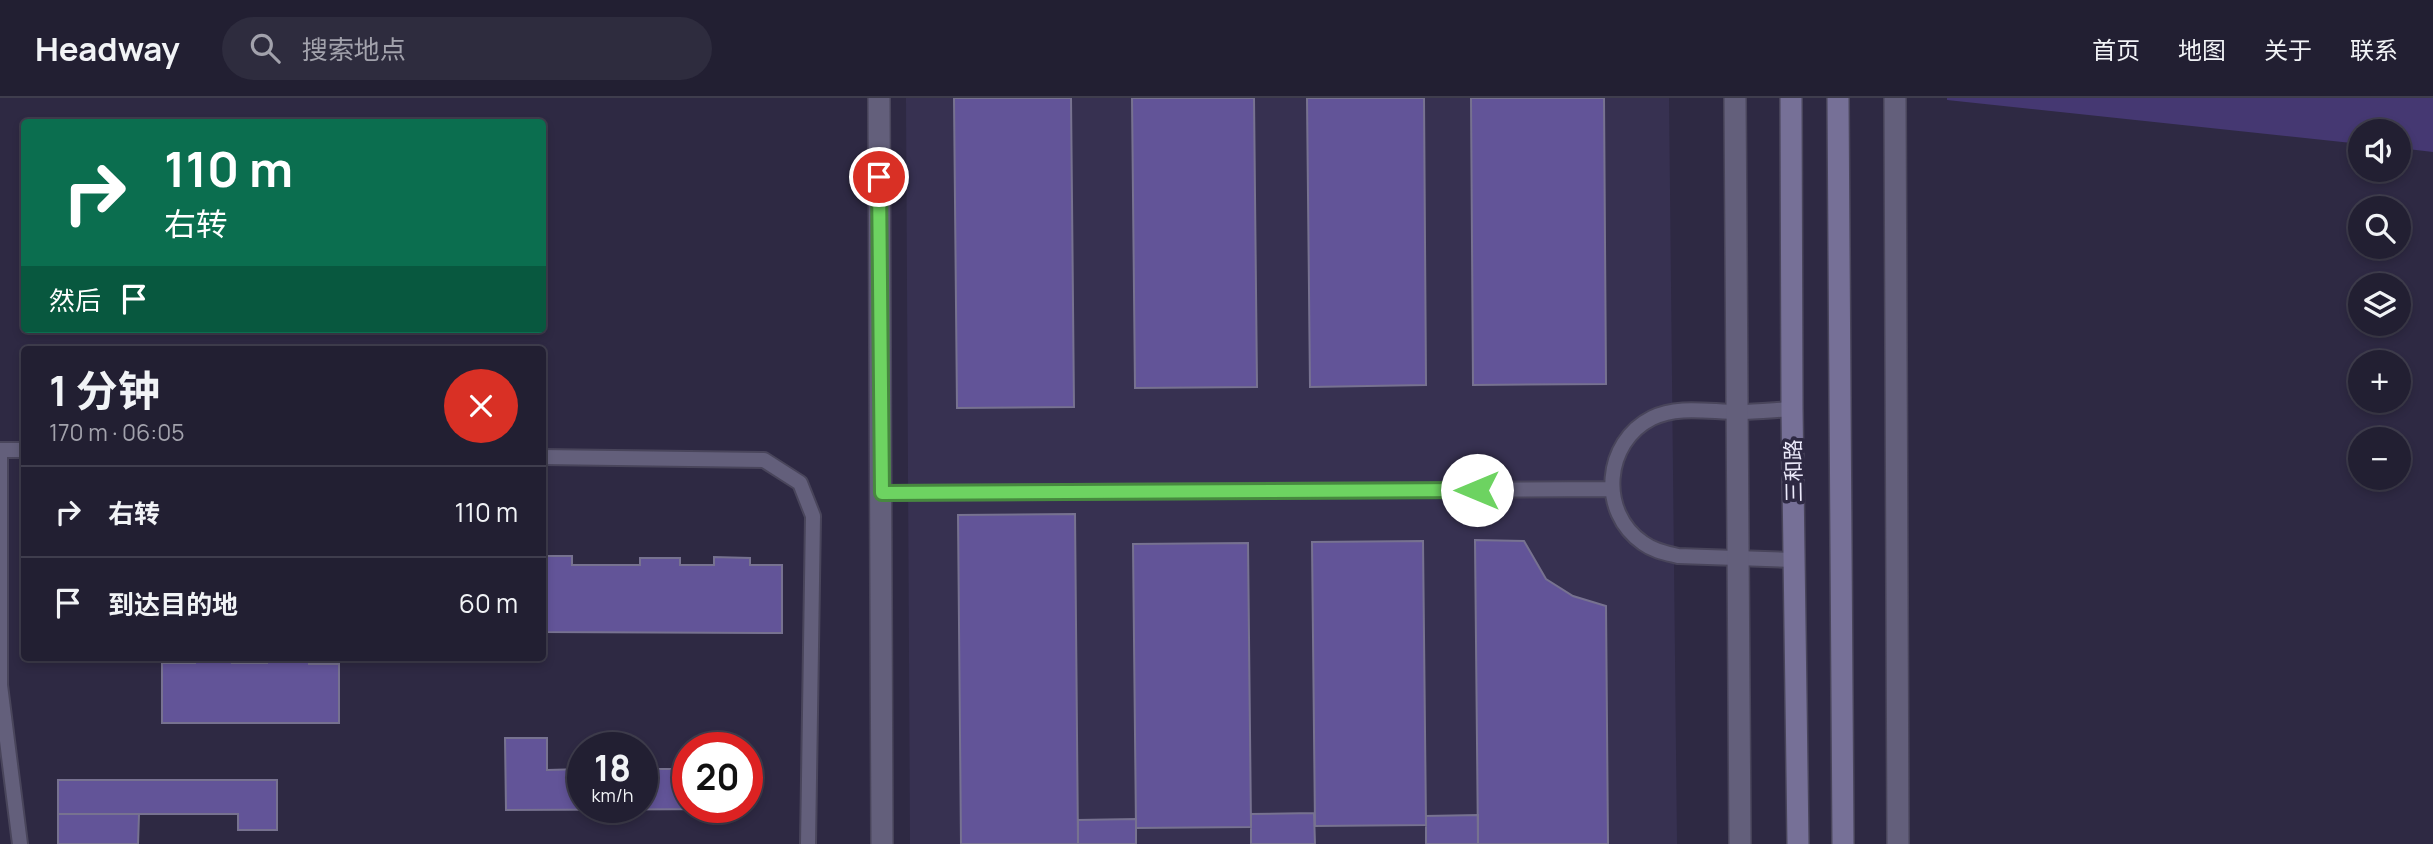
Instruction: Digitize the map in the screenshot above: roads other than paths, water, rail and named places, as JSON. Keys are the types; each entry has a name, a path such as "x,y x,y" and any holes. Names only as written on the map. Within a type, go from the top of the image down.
{"main road":[{"name":"三和路","path":"1791,98 1798,844"},
{"path":"1838,98 1843,844"}],"street":[{"path":"879,98 883,844"},
{"path":"1735,98 1740,844"},
{"path":"1895,98 1899,844"}],"lane":[{"path":"1792,409 1672,411 1654,417 1637,428 1624,442 1615,460 1611,479 1620,516 1630,532 1644,544 1660,552 1678,556 1794,560"},
{"path":"20,844 0,685 0,450 21,450"},
{"path":"546,457 764,460 800,483 813,516 808,844"},
{"path":"882,493 1612,489"}]}
